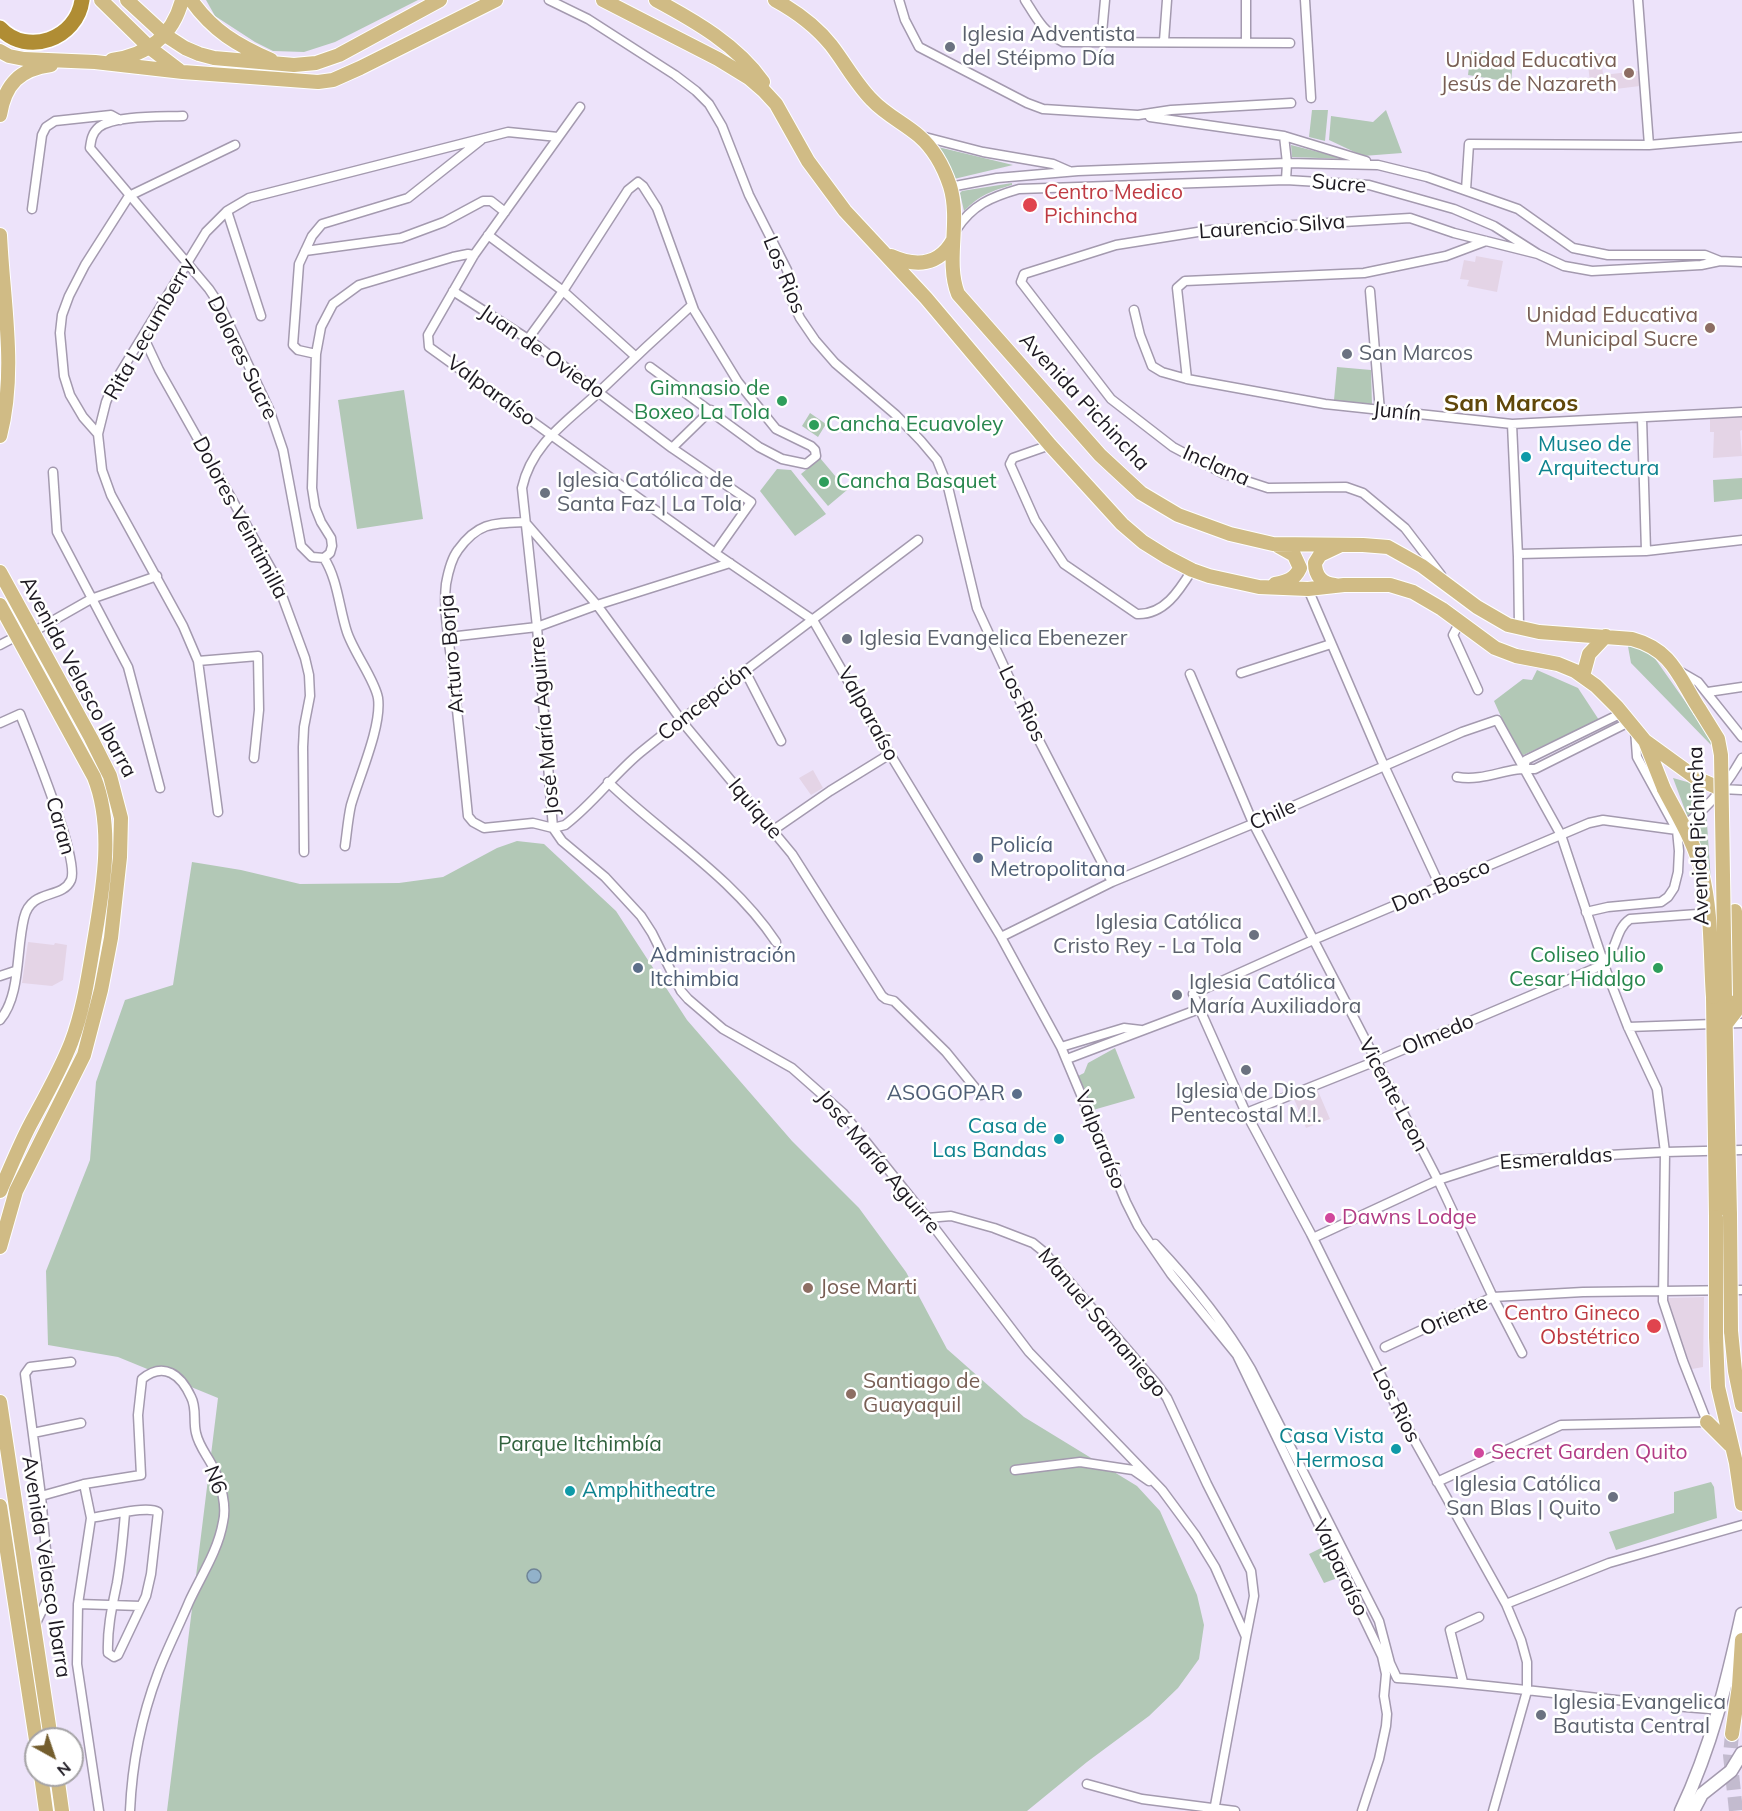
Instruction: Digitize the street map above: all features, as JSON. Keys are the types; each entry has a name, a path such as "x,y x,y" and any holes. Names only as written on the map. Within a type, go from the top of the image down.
{"highway":[{"path":"0,28 20,41 30,43 48,41 59,36 71,26 82,0"}],"main road":[{"path":"101,0 150,48 183,72"},
{"path":"127,0 165,35 199,54 214,58 281,65 309,64 339,55 440,0"},
{"path":"0,115 6,92 22,74 34,68 127,58 150,48 165,35 178,14 182,0"},
{"path":"191,0 213,26 232,41 281,65"},
{"path":"0,51 9,56 24,59 94,62 291,81 326,81 360,68 496,0"},
{"name":"Avenida Pichincha","path":"603,0 742,73 757,84 776,104 808,160 845,211 980,360 1050,445 1122,524 1151,547 1192,570 1259,587 1308,589 1344,585 1390,585 1403,588 1460,622 1495,648 1516,656 1558,664 1583,676 1596,686 1645,741 1664,789 1690,840 1703,874 1719,996"},
{"path":"656,0 698,23 735,52 758,76 776,104"},
{"name":"Avenida Pichincha","path":"775,0 810,22 831,45 871,99 890,116 918,135 937,158 951,188 955,234 954,283 958,294 1100,455 1141,493 1178,515 1230,534 1273,544 1344,544 1389,547 1422,566 1499,620 1539,632 1632,639 1662,652 1678,670 1687,690 1718,739 1721,754 1719,996 1728,1151 1716,1336 1718,1387 1736,1464 1742,1504"},
{"path":"886,254 911,263 927,263 941,256 955,234"},
{"path":"0,236 9,380 0,436"},
{"path":"1259,587 1290,581 1297,575 1300,568 1294,555 1273,544"},
{"path":"1344,544 1327,550 1315,562 1317,573 1322,580 1329,584 1344,585"},
{"name":"Avenida Velasco Ibarra","path":"0,572 110,776 121,818 116,897 101,990 84,1055 16,1191 0,1247"},
{"name":"Avenida Velasco Ibarra","path":"0,605 94,777 99,789 104,819 105,854 101,894 82,1012 60,1071 0,1191"},
{"path":"1583,676 1589,654 1606,636"},
{"path":"1645,741 1696,778 1721,789"},
{"path":"1720,1024 1736,1011 1739,911"},
{"path":"42,1104 57,1107"},
{"name":"Avenida Pichincha","path":"1723,1216 1731,1331 1737,1351 1742,1405"},
{"name":"Avenida Velasco Ibarra","path":"0,1402 49,1727"},
{"path":"1707,1422 1731,1447"},
{"name":"Avenida Velasco Ibarra","path":"0,1506 34,1727"},
{"path":"1681,1811 1710,1742 1720,1710 1742,1614"},
{"path":"1732,1734 1739,1686 1742,1640"},
{"path":"1693,1811 1702,1794 1731,1771 1742,1753"},
{"path":"43,1787 46,1811"},
{"path":"59,1787 62,1811"}],"street":[{"name":"Los Rios","path":"549,0 588,19 675,75 709,104 722,126 749,195 787,270 790,297 800,318 835,363 896,415 937,460 948,487 977,608 1030,723 1112,882"},
{"path":"899,0 905,20 919,47 1043,109 1138,115 1284,136 1378,165"},
{"path":"1025,0 1044,29 1063,42 1290,43"},
{"path":"1103,42 1105,0"},
{"path":"1164,42 1167,0"},
{"path":"1246,0 1246,43"},
{"path":"1305,0 1311,98"},
{"path":"1638,0 1649,144"},
{"path":"1138,115 1171,110 1291,103"},
{"path":"453,291 474,255 580,107"},
{"path":"32,209 42,135 46,127 55,120 111,115 120,120"},
{"name":"Dolores Sucre","path":"183,116 120,120 100,126 94,132 90,148 188,264 221,307 269,409 283,450 301,546 312,557 324,558"},
{"name":"Rita Lecumberry","path":"218,812 198,661 183,626 106,483 98,434 106,402 114,383 206,232 227,211 249,198 508,132 558,137"},
{"name":"Sucre","path":"918,135 983,152 1053,164 1069,172"},
{"path":"1284,136 1286,180"},
{"path":"1467,190 1469,144 1649,144 1742,137"},
{"path":"316,354 298,350 294,345 296,280 299,264 312,236 322,224 408,198 483,139"},
{"path":"98,434 70,395 64,376 60,333 62,315 69,296 85,265 129,196 235,145"},
{"name":"Sucre","path":"951,188 997,178 1069,172 1287,163 1378,165 1427,177 1518,209 1573,248 1608,255 1706,255 1720,261"},
{"name":"Sucre","path":"955,234 967,216 985,201 995,195 1019,189 1286,180 1369,185 1454,209 1494,226 1538,254 1564,266 1592,272 1701,265 1720,261 1742,262"},
{"path":"528,339 563,291 628,190 638,182 644,186 657,208 692,305 738,382 776,429 811,446 816,456 806,464 782,459 759,447 650,367"},
{"path":"305,251 401,238 444,222 483,201 490,201 505,212"},
{"path":"227,211 261,316"},
{"name":"Laurencio Silva","path":"1023,274 1116,245 1210,230 1410,218 1538,254"},
{"path":"1187,379 1177,288 1185,280 1364,273 1446,256 1487,241 1494,226"},
{"path":"488,236 563,291 635,356"},
{"path":"345,846 351,807 375,725 378,699 374,686 354,651 332,572 324,558 330,554 332,541 315,507 312,488 316,354 321,327 333,304 359,285 453,256 474,255"},
{"name":"Inclana","path":"1023,274 1021,282 1111,399 1173,447 1222,472 1268,488 1346,487 1363,493 1405,528 1450,587"},
{"name":"Juan de Oviedo","path":"453,291 528,339 672,448 751,502 715,553"},
{"name":"Valparaíso","path":"453,291 428,335 429,347 715,553 813,620 890,754 1001,937 1062,1047 1138,1226 1171,1274 1237,1355 1382,1656 1386,1674 1384,1696 1386,1726 1379,1759 1362,1811"},
{"path":"1370,291 1380,411"},
{"name":"José María Aguirre","path":"692,305 599,392 550,434 527,470 524,479 522,488 537,627 553,828 562,841 597,870 641,916 681,991 688,999 723,1029 792,1068 843,1113 927,1218 1029,1352 1162,1490 1196,1536 1215,1568 1246,1637"},
{"name":"Junín","path":"1134,310 1140,335 1152,366 1162,372 1187,379 1325,404 1512,424 1742,412"},
{"name":"Dolores Veintimilla","path":"143,336 159,370 274,574 305,658 310,696 304,726 303,747 304,852"},
{"path":"672,448 711,410"},
{"path":"1642,418 1646,551"},
{"path":"1512,424 1519,627"},
{"path":"1050,445 1013,458 1010,464 1020,491 1040,529 1064,564 1137,614 1149,615 1161,608 1178,592 1192,570"},
{"path":"53,472 57,532 128,667 160,788"},
{"name":"Iquique","path":"525,522 597,605 682,721 792,854 882,996 894,1001 946,1052 981,1095"},
{"name":"Arturo Borja","path":"525,522 493,523 480,528 457,551 449,570 446,586 449,637 468,816 484,828 533,823 553,828"},
{"name":"Concepción","path":"553,828 568,822 643,751 918,540"},
{"path":"1518,554 1646,551 1742,540"},
{"path":"449,637 537,627 597,605 730,563"},
{"path":"33,632 91,599 157,576"},
{"path":"1308,589 1383,765 1440,886"},
{"path":"1460,622 1453,635 1478,690"},
{"path":"0,645 17,636"},
{"path":"1241,673 1330,644"},
{"path":"198,661 258,656 259,710 254,759"},
{"path":"1678,670 1698,682 1708,692 1742,737"},
{"path":"745,671 781,741"},
{"name":"Vicente Leon","path":"1190,674 1253,824 1438,1180 1522,1353"},
{"path":"1708,692 1742,687"},
{"name":"Caran","path":"0,723 20,714 64,832 73,871 71,881 64,888 37,898 28,906 24,918 13,993 7,1012 0,1020"},
{"name":"Chile","path":"1001,937 1112,882 1253,824 1383,765 1497,720 1524,768"},
{"path":"1457,777 1471,779 1490,777 1524,768 1535,769 1629,722"},
{"name":"Avenida Pichincha","path":"1586,912 1608,907 1661,902 1674,888 1678,872 1677,830 1637,757 1629,722"},
{"path":"772,831 830,790 890,754"},
{"path":"1677,830 1693,819 1721,789 1734,774 1742,759"},
{"path":"1437,1482 1561,1425 1707,1422 1663,1301 1665,1152 1657,1089 1628,1027 1604,964 1561,835 1524,768"},
{"path":"608,782 652,822 709,866 742,898 764,923 776,942"},
{"path":"1721,789 1742,790"},
{"name":"Don Bosco","path":"1199,1009 1193,994 1313,940 1589,823 1603,820 1677,830"},
{"path":"1604,964 1624,923 1637,917 1739,911"},
{"path":"1597,945 1606,948 1617,939"},
{"name":"Olmedo","path":"1246,1113 1604,964"},
{"path":"0,976 15,971"},
{"name":"Los Rios","path":"1199,1009 1246,1113 1313,1238 1402,1418 1506,1604 1525,1652 1527,1691 1492,1811"},
{"path":"1067,1059 1199,1009"},
{"path":"1628,1027 1742,1023"},
{"path":"1062,1047 1124,1028 1141,1030"},
{"name":"Esmeraldas","path":"1313,1238 1438,1180 1497,1161 1728,1151"},
{"name":"Manuel Samaniego","path":"927,1218 951,1216 994,1228 1033,1243 1044,1252 1156,1383 1167,1398 1251,1571 1254,1596 1246,1637"},
{"name":"Valparaíso","path":"1138,1226 1189,1282 1233,1339 1251,1370 1379,1621 1390,1663 1397,1678 1463,1682"},
{"name":"Oriente","path":"1384,1347 1493,1297 1582,1292 1742,1290"},
{"path":"34,1628 50,1594 41,1496 25,1374 30,1367 71,1362"},
{"name":"N6","path":"41,1496 84,1484 141,1474 138,1415 142,1379 149,1374 164,1371 181,1378 192,1399 195,1431 202,1452 214,1469 224,1504 224,1522 206,1570 194,1591 148,1701 137,1742 130,1811"},
{"path":"33,1433 81,1423"},
{"path":"1016,1470 1080,1462 1133,1470 1162,1490"},
{"path":"84,1484 91,1518 78,1604 77,1664 99,1811"},
{"path":"91,1518 152,1509 158,1512 151,1574 146,1596 118,1655 114,1657 108,1653 112,1605 123,1548 125,1513"},
{"path":"1506,1604 1609,1563 1742,1525"},
{"path":"78,1604 141,1606"},
{"path":"1479,1617 1450,1630 1463,1682 1527,1691 1720,1710"},
{"path":"1214,1810 1246,1637"},
{"path":"1087,1784 1142,1799 1235,1811"}],"shaded area":[{"name":"Unidad Educativa Jesús de Nazareth","path":"1601,53 1603,75 1638,71 1640,86 1591,92 1587,55"},
{"path":"1476,256 1503,261 1497,292 1467,286 1469,280 1460,279 1464,260 1475,262"},
{"path":"1742,416 1742,430 1740,431 1742,456 1713,458 1714,432 1710,432 1710,418"},
{"path":"813,770 823,788 811,795 799,778"},
{"path":"28,942 67,945 63,980 52,986 22,983"},
{"path":"1318,1091 1330,1119 1306,1128 1294,1099"},
{"path":"1704,1297 1703,1367 1692,1369 1666,1302 1669,1298"}],"green space":[{"path":"206,0 418,0 335,42 304,52 273,51 255,42 215,16"},
{"path":"1471,51 1513,60 1511,82 1468,75"},
{"path":"1312,110 1328,110 1325,141 1309,137"},
{"path":"1386,110 1402,153 1363,156 1329,140 1331,116 1373,122"},
{"path":"1291,145 1346,159 1292,157"},
{"path":"938,147 1013,165 954,179"},
{"path":"1012,183 1012,185 981,197 964,211 960,193 962,191"},
{"path":"1337,367 1371,370 1372,405 1334,400"},
{"path":"404,390 423,519 357,529 338,400"},
{"name":"Cancha Ecuavoley","path":"810,413 826,424 818,437 802,426"},
{"name":"Cancha Basquet","path":"820,458 847,490 828,506 801,474"},
{"path":"777,469 791,470 826,514 795,536 760,491"},
{"path":"1742,478 1742,499 1714,502 1713,480"},
{"path":"1627,641 1650,652 1713,741 1712,746 1631,663"},
{"path":"1537,670 1578,688 1599,720 1519,757 1494,701 1523,679 1532,680"},
{"path":"1673,778 1705,787 1701,804 1688,818"},
{"path":"1706,809 1711,882 1693,825"},
{"name":"Parque Itchimbía","path":"517,841 544,844 616,911 687,1020 792,1141 859,1208 906,1272 947,1349 1024,1417 1137,1486 1160,1511 1197,1595 1204,1625 1199,1659 1178,1688 1149,1716 1027,1811 167,1811 218,1398 118,1357 48,1345 46,1271 90,1160 96,1082 125,1000 173,985 192,862 241,870 300,884 399,883 443,877 497,848"},
{"path":"1115,1048 1135,1098 1093,1110 1078,1076 1084,1073 1088,1063"},
{"path":"1711,1482 1714,1487 1717,1518 1616,1550 1609,1532 1674,1513 1674,1492"},
{"path":"1327,1545 1343,1576 1324,1583 1309,1554"}],"water":[{"path":"531,1569 537,1569 541,1576 537,1583 531,1583 527,1579 527,1573"}],"tunnel":[{"path":"1732,1734 1730,1755 1736,1811"}],"place":[{"name":"Iglesia Adventista del Stéipmo Día","path":"950,47"},
{"name":"Unidad Educativa Jesús de Nazareth","path":"1629,73"},
{"name":"Centro Medico Pichincha","path":"1030,205"},
{"name":"Unidad Educativa Municipal Sucre","path":"1710,328"},
{"name":"San Marcos","path":"1347,354"},
{"name":"Gimnasio de Boxeo La Tola","path":"782,401"},
{"name":"Cancha Ecuavoley","path":"814,425"},
{"name":"Museo de Arquitectura","path":"1526,457"},
{"name":"Cancha Basquet","path":"824,482"},
{"name":"Iglesia Católica de Santa Faz | La Tola","path":"545,493"},
{"name":"Iglesia Evangelica Ebenezer","path":"847,639"},
{"name":"Policía Metropolitana","path":"978,858"},
{"name":"Iglesia Católica Cristo Rey - La Tola","path":"1254,935"},
{"name":"Administración Itchimbia","path":"638,968"},
{"name":"Coliseo Julio Cesar Hidalgo","path":"1658,968"},
{"name":"Iglesia Católica María Auxiliadora","path":"1177,995"},
{"name":"Iglesia de Dios Pentecostal M.I.","path":"1246,1070"},
{"name":"ASOGOPAR","path":"1017,1094"},
{"name":"Casa de Las Bandas","path":"1059,1139"},
{"name":"Dawns Lodge","path":"1330,1218"},
{"name":"Jose Marti","path":"808,1288"},
{"name":"Centro Gineco Obstétrico","path":"1654,1326"},
{"name":"Santiago de Guayaquil","path":"851,1394"},
{"name":"Casa Vista Hermosa","path":"1396,1449"},
{"name":"Secret Garden Quito","path":"1479,1453"},
{"name":"Amphitheatre","path":"570,1491"},
{"name":"Iglesia Católica San Blas | Quito","path":"1613,1497"},
{"name":"Iglesia Evangelica Bautista Central","path":"1541,1715"}],"district":[{"name":"San Marcos","path":"1511,404"}]}
